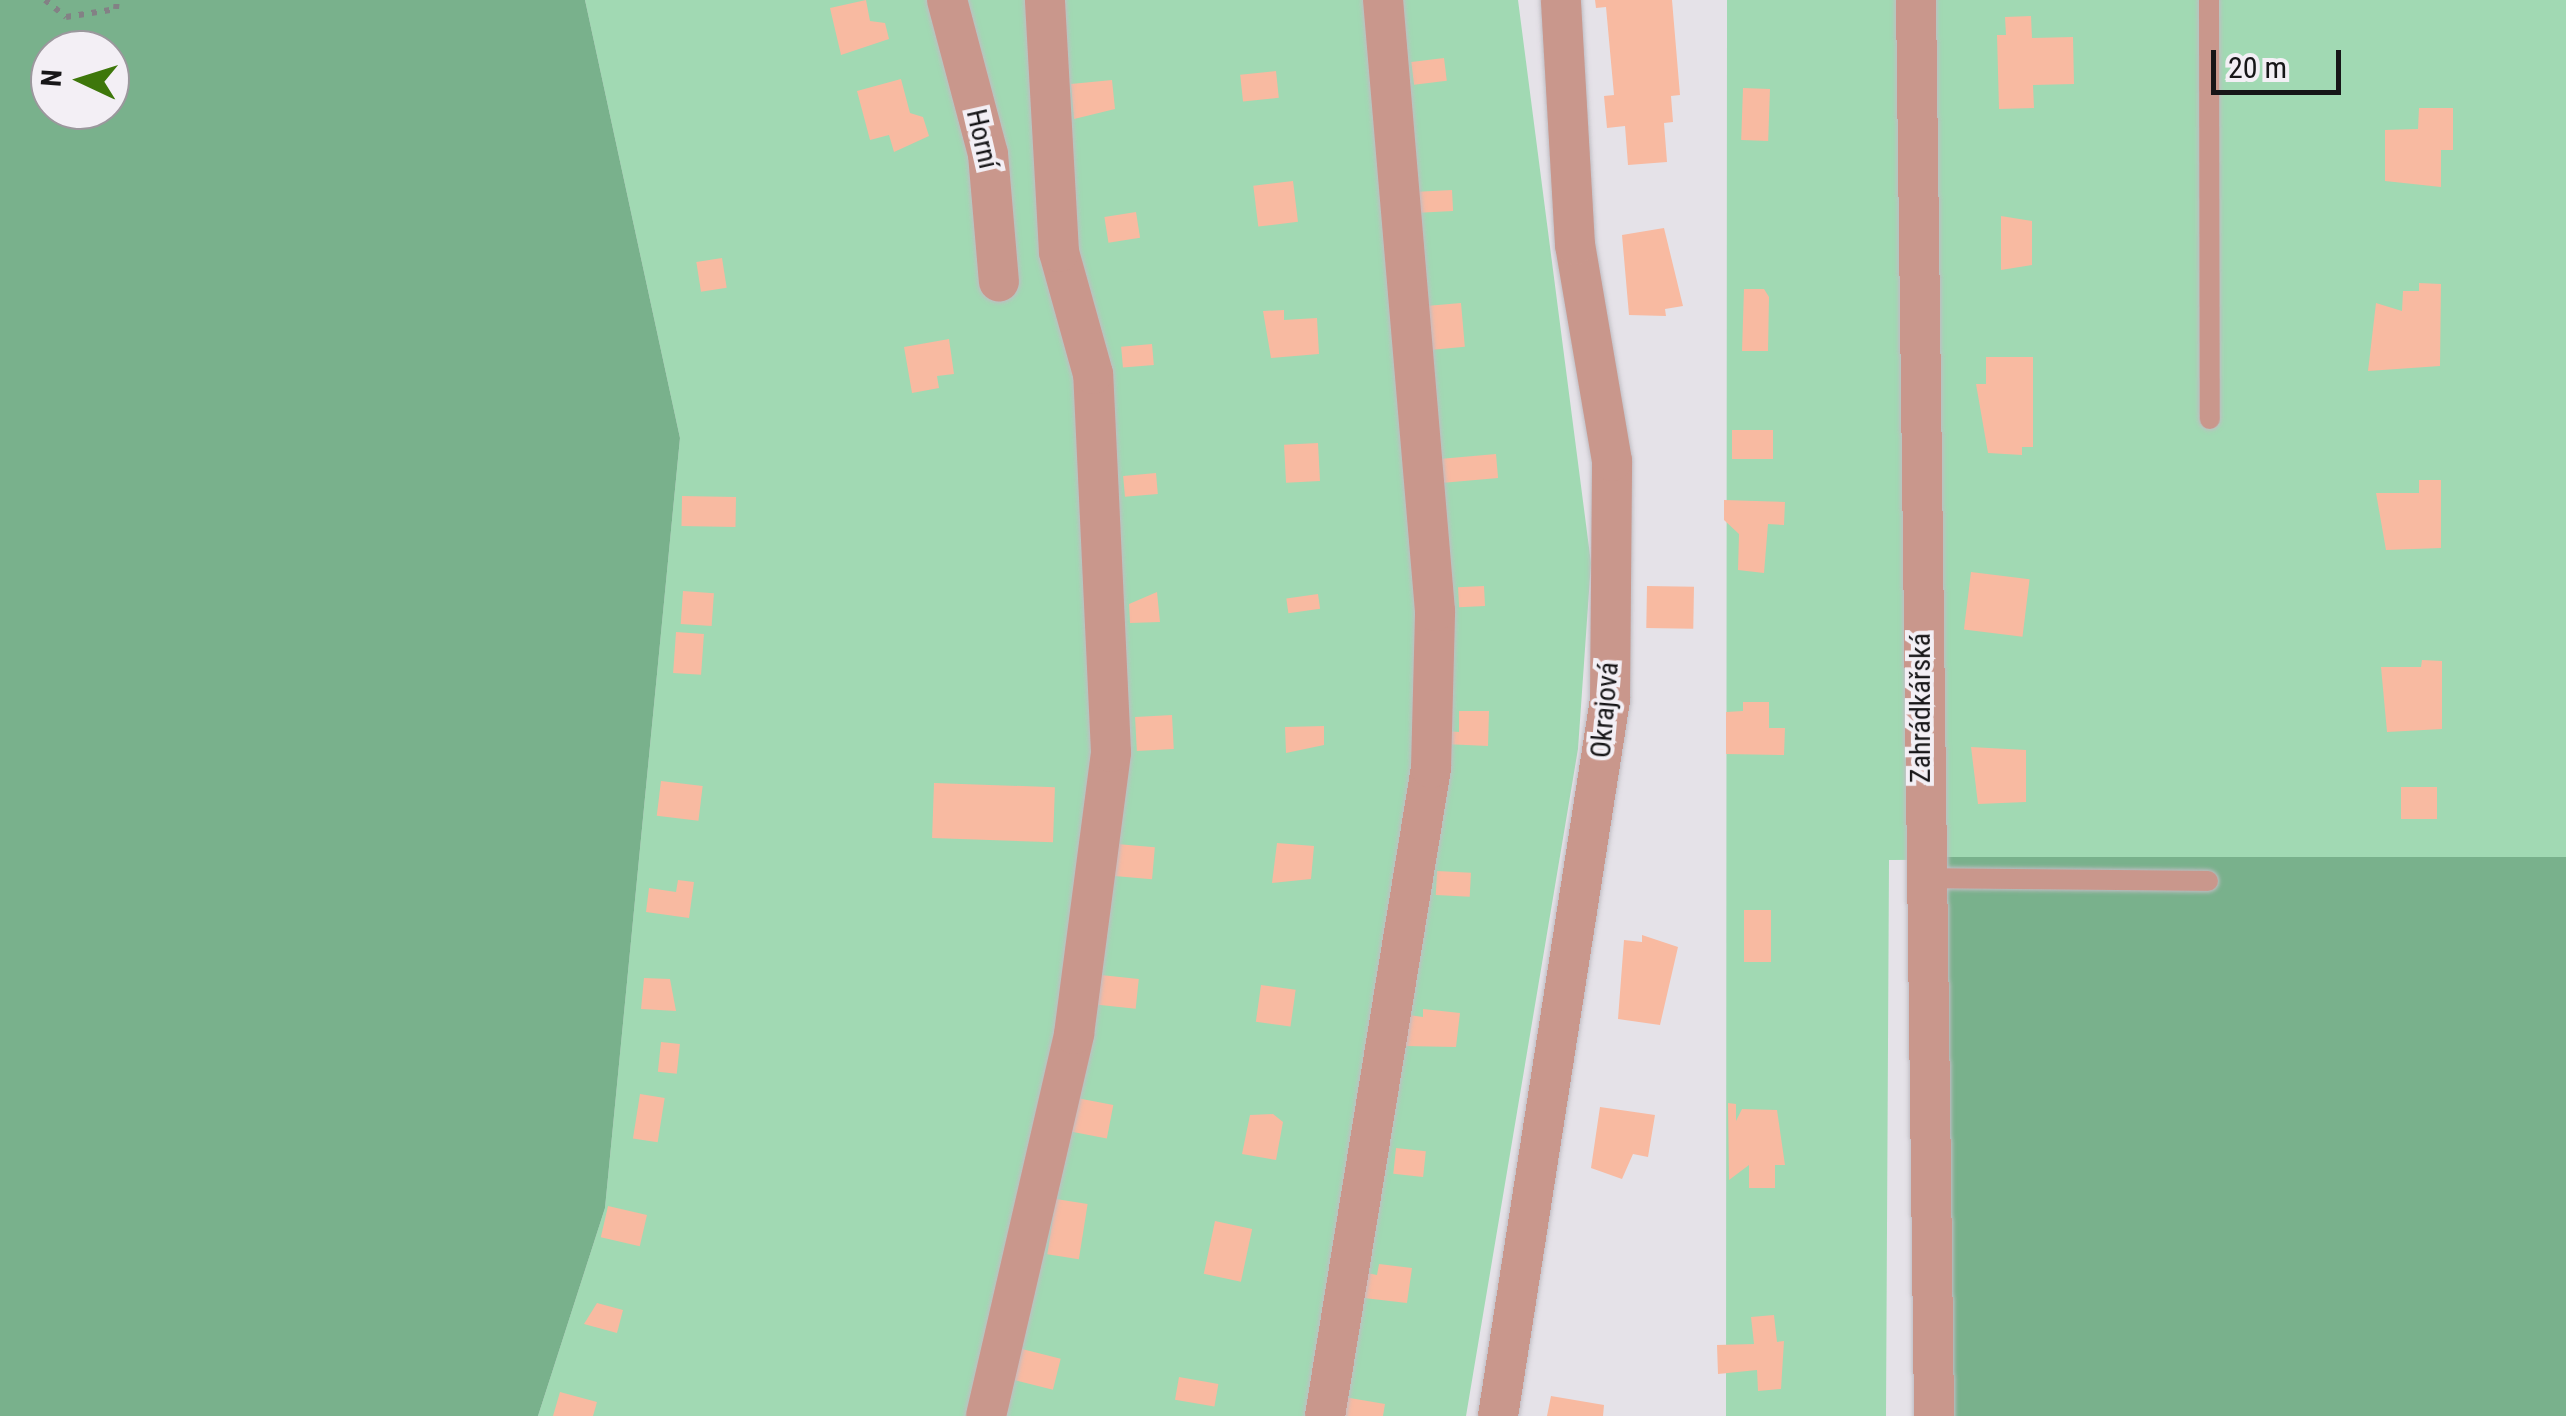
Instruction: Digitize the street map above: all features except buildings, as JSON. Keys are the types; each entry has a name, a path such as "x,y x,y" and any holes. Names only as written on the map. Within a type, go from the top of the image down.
{"street":[{"name":"Horní","path":"946,0 988,154 999,282"},
{"path":"986,1416 1074,1034 1111,752 1092,374 1059,252 1044,0"},
{"path":"1324,1416 1432,768 1435,611 1383,0"},
{"name":"Okrajová","path":"1498,1416 1610,700 1612,461 1575,245 1561,0"},
{"name":"Zahrádkářská","path":"1916,0 1923,878 1934,1416"}],"lane":[{"path":"2209,0 2210,418"},
{"path":"1923,878 2208,881"}],"path":[{"path":"45,0 66,18 116,8 117,0"}],"green space":[{"path":"0,0 585,0 680,438 605,1208 538,1416 0,1416"},
{"path":"585,0 1518,0 1591,563 1578,749 1466,1416 538,1416 605,1208 680,438"},
{"path":"1727,0 2566,0 2566,857 1889,860 1886,1416 1726,1416"},
{"path":"1947,857 2566,857 2566,1416 1947,1416"}]}
